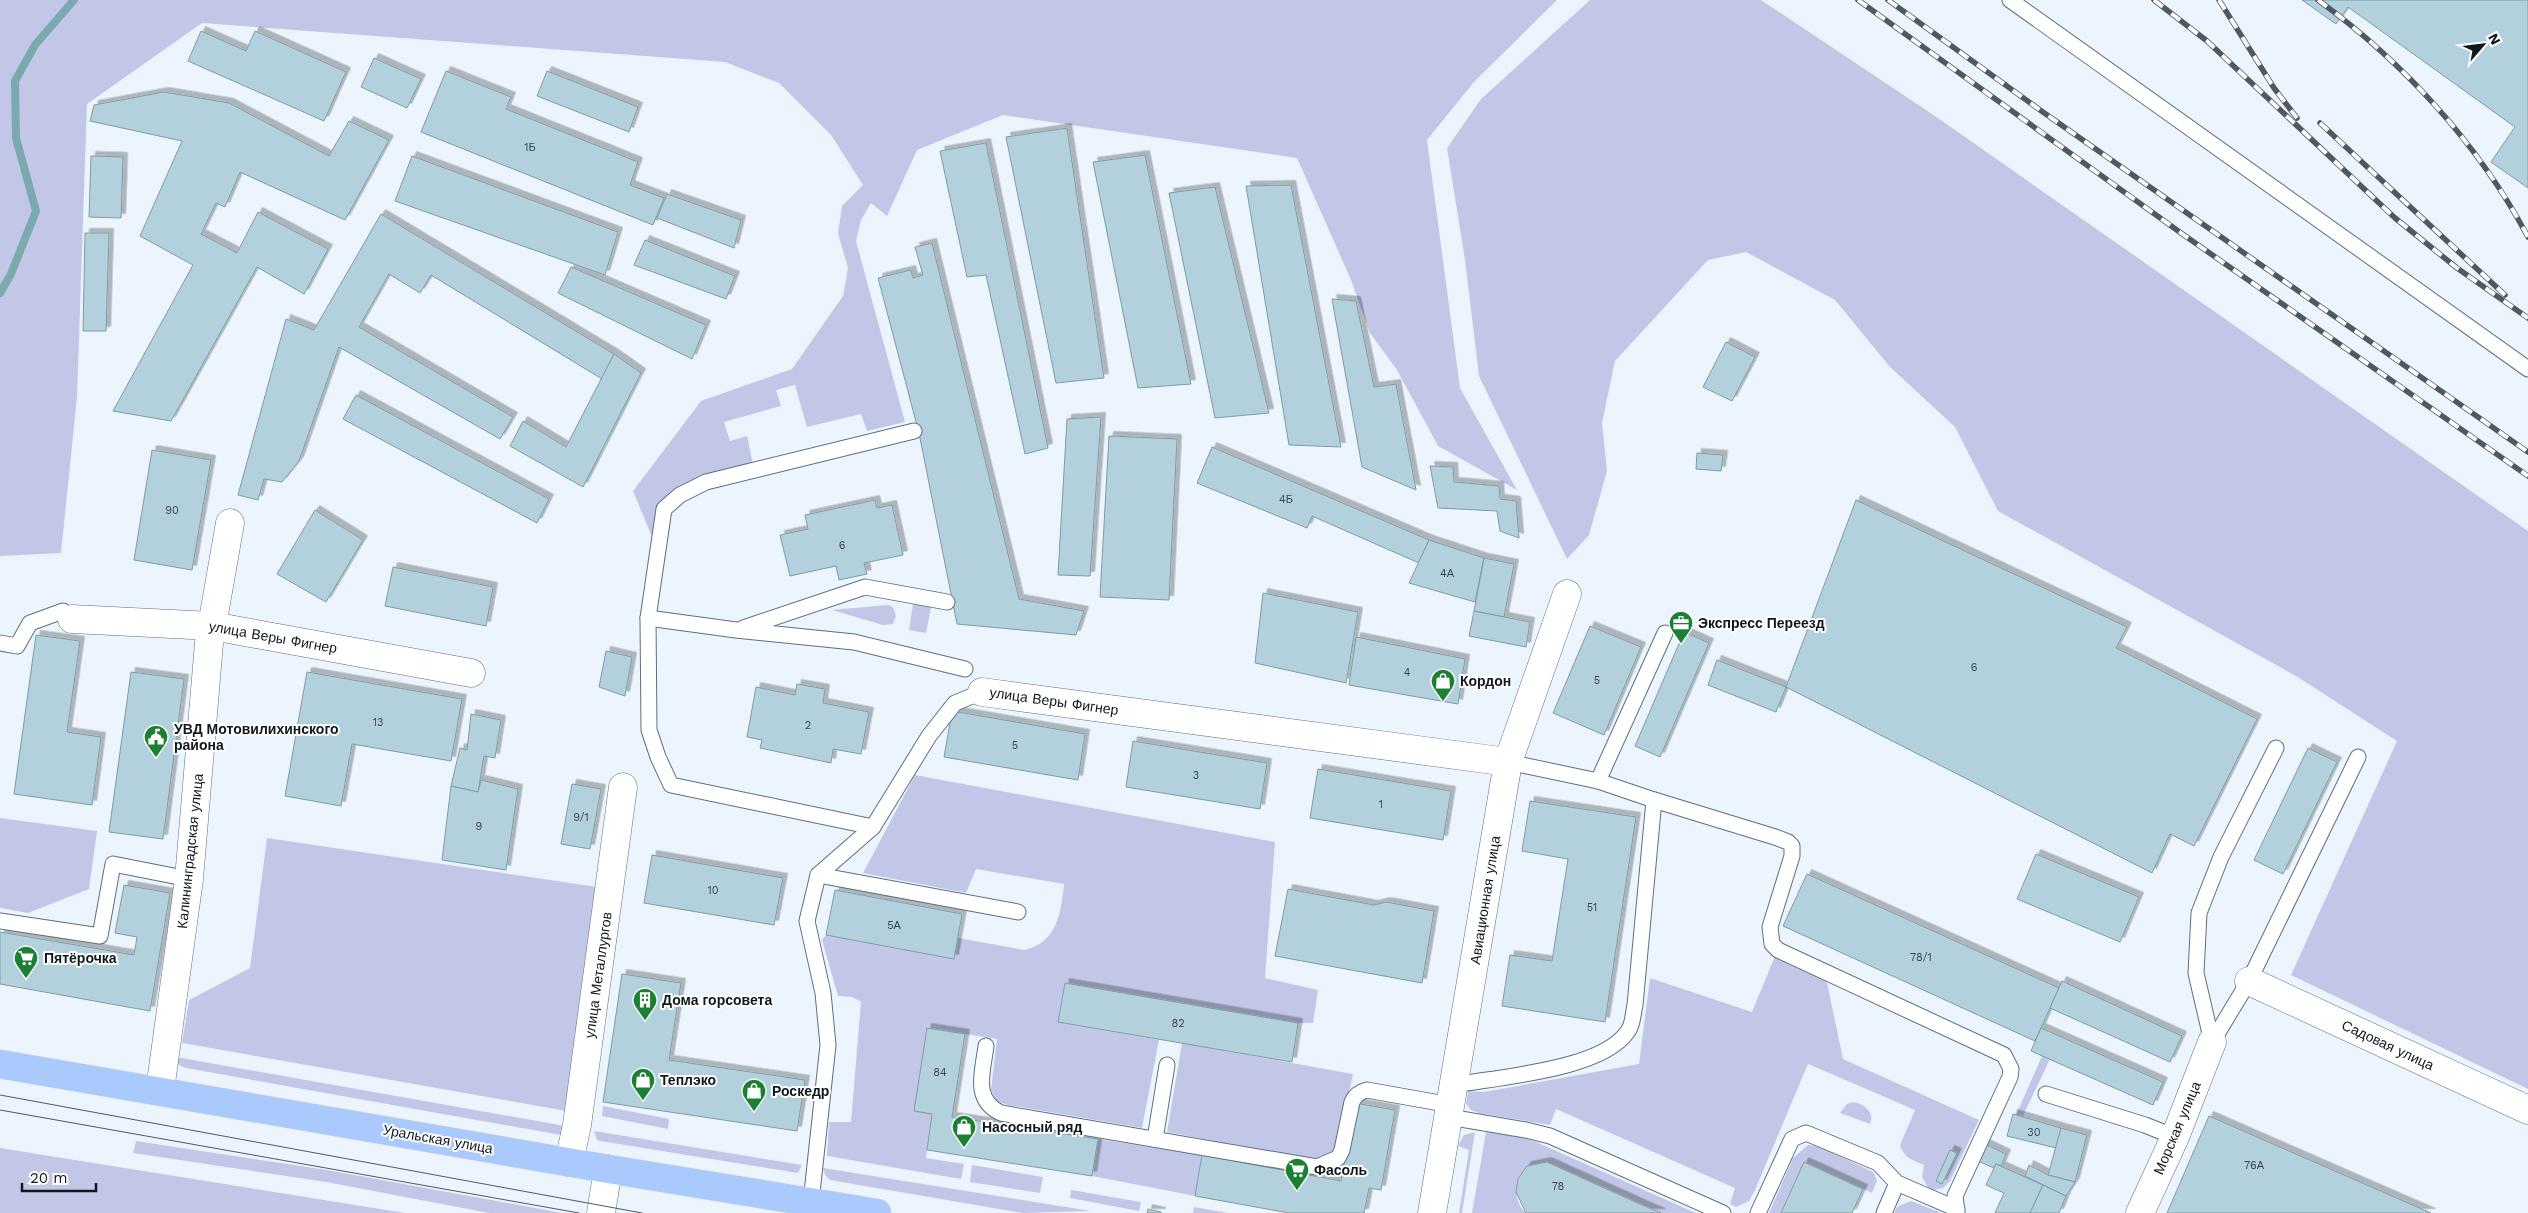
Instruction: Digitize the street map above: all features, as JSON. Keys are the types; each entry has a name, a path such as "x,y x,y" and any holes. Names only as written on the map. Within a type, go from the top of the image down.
{"main road":[{"name":"Уральская улица","path":"0,1064 160,1090 608,1169 877,1213"}],"street":[{"name":"Калининградская улица","path":"160,1090 188,879 212,626 230,523"},
{"name":"Авиационная улица","path":"1432,1213 1508,762 1566,594"},
{"name":"улица Веры Фигнер","path":"68,615 212,626 471,674"},
{"name":"улица Веры Фигнер","path":"982,692 1508,762"},
{"name":"улица Металлургов","path":"569,1162 577,1125 624,787"},
{"name":"Садовая улица","path":"2249,981 2528,1110"},
{"name":"Морская улица","path":"2140,1213 2175,1137 2212,1042"},
{"path":"601,1213 608,1169"}],"lane":[{"path":"2010,0 2528,369"},
{"path":"873,827 671,785 658,757 649,730 648,618 664,509 680,495 706,482 914,431"},
{"path":"736,630 865,587 947,602"},
{"path":"0,643 17,646 30,623 68,615"},
{"path":"648,618 736,630 854,642 965,669"},
{"path":"1598,781 1665,633"},
{"name":"улица Веры Фигнер","path":"818,875 873,827 929,736 955,703 982,692"},
{"path":"2212,1042 2196,973 2198,914 2221,857 2276,748"},
{"path":"2212,1042 2249,981 2358,757"},
{"path":"1508,762 1598,781 1788,842 1792,846 1792,856 1770,927 1772,944 1778,950 2004,1055 2011,1069 2010,1077 1955,1196 1957,1211"},
{"path":"1451,1102 1560,1066 1593,1058 1614,1048 1629,1030 1635,1005 1654,800"},
{"path":"0,921 100,936 113,864 188,879"},
{"path":"811,1202 828,1045 823,993 806,921 818,875 1018,912"},
{"path":"986,1046 981,1085 983,1098 990,1108 1001,1112 1317,1166 1338,1158 1342,1150 1352,1102 1360,1092 1367,1090 1451,1102 1526,1130 1550,1136 1723,1213"},
{"path":"1155,1139 1167,1065"},
{"path":"2046,1094 2145,1125 2175,1137"},
{"path":"1758,1213 1792,1139 1806,1133 1878,1163 1897,1183 1957,1211"},
{"path":"1884,1213 1897,1183"}],"shaded area":[{"path":"0,0 1557,0 1474,82 1427,140 1460,388 1517,490 1438,446 1397,370 1370,333 1351,280 1297,158 1003,115 917,150 887,216 871,203 861,220 856,241 905,422 867,431 861,414 807,427 795,385 776,390 781,406 724,422 730,441 747,436 753,464 697,478 678,488 655,544 633,491 701,401 792,369 843,296 848,268 838,233 842,206 863,185 831,135 779,83 725,62 202,23 87,104 77,397 61,553 0,556"},
{"path":"1590,0 1761,0 1935,116 2528,531 2528,1089 2291,975 2397,741 2296,676 1998,511 1955,427 1890,367 1835,300 1746,252 1708,260 1615,361 1602,423 1607,471 1589,535 1567,559 1479,376 1465,260 1447,148 1481,99"},
{"path":"913,604 931,607 926,633 909,630"},
{"path":"888,605 893,607 896,616 893,624 883,625 832,610"},
{"path":"915,775 1275,842 1265,978 1318,990 1313,1023 1298,1023 1065,983 1058,1022 1159,1040 1142,1128 1008,1105 996,1101 991,1090 997,1039 927,1028 915,1110 932,1114 926,1158 964,1164 961,1179 827,1156 829,1122 851,1122 861,1002 852,997 838,996 822,940 826,935 954,959 958,938 1025,950 1036,946 1051,933 1059,916 1064,884 976,869 966,893 863,873"},
{"path":"0,818 97,831 89,889 28,913 0,908"},
{"path":"267,838 597,887 572,1112 182,1043 189,1000 250,968"},
{"path":"1775,956 1827,982 1843,1059 1979,1120 1950,1181 1943,1188 1930,1191 1922,1177 1924,1165 1906,1156 1900,1145 1915,1110 1808,1064 1755,1190 1749,1201 1736,1207 1730,1204 1735,1188 1556,1109 1550,1125 1479,1113 1471,1110 1466,1104 1468,1091 1484,1092 1639,1064 1650,978 1752,1012"},
{"path":"1182,1043 1353,1074 1336,1147 1326,1157 1314,1160 1167,1132"},
{"path":"2042,1056 2050,1059 2023,1116 2016,1115"},
{"path":"176,1057 571,1127 561,1135 186,1068 176,1064"},
{"path":"1853,1102 1868,1109 1871,1116 1870,1124 1840,1113 1847,1104"},
{"path":"603,1106 669,1119 668,1129 602,1116"},
{"path":"594,1131 802,1165 798,1173 600,1141 597,1140"},
{"path":"1475,1132 1462,1213 1459,1213 1469,1150 1458,1146 1464,1135"},
{"path":"1486,1132 1517,1136 1536,1142 1696,1213 1661,1213 1547,1162 1527,1166 1518,1184 1518,1202 1526,1213 1472,1213"},
{"path":"1098,1139 1202,1155 1195,1196 1092,1176"},
{"path":"136,1141 327,1170 562,1213 489,1213 326,1182 133,1153"},
{"path":"1808,1145 1818,1146 1873,1172 1877,1180 1872,1193 1804,1162 1781,1213 1769,1213 1793,1158"},
{"path":"0,1148 405,1213 0,1213"},
{"path":"972,1165 1043,1177 1040,1193 970,1182"},
{"path":"823,1168 1091,1211 1023,1213 830,1180 825,1175"},
{"path":"1071,1190 1141,1202 1139,1211 1070,1198"},
{"path":"1911,1201 1940,1213 1894,1213 1897,1207"},
{"path":"1194,1207 1228,1213 1193,1213"}],"building":[{"path":"2302,0 2528,0 2528,188 2491,162 2515,127 2348,7 2336,24"},
{"path":"201,31 246,51 255,31 346,72 324,121 188,61"},
{"path":"374,58 421,79 407,108 361,87"},
{"path":"446,71 511,97 506,109 638,162 630,185 664,198 653,225 421,132"},
{"path":"547,71 638,107 629,132 537,96"},
{"path":"164,92 229,103 329,156 349,121 389,140 345,220 240,172 225,207 216,203 201,234 237,253 258,212 328,249 304,294 257,267 171,421 113,411 193,265 140,236 182,141 90,121 94,105"},
{"path":"1067,128 1104,378 1056,383 1006,137"},
{"path":"986,143 1048,448 1025,454 986,275 967,277 940,151"},
{"path":"1145,155 1191,384 1138,388 1093,162"},
{"path":"91,156 123,157 121,218 89,217"},
{"path":"412,156 618,232 605,275 395,201"},
{"path":"1291,185 1341,447 1289,445 1246,186"},
{"path":"1215,187 1269,413 1215,418 1169,193"},
{"path":"667,194 741,220 734,248 657,218"},
{"path":"381,214 614,354 602,379 431,275 420,293 389,274 359,327 513,417 500,439 339,347 299,461 282,482 264,479 258,500 238,495 286,319 314,330"},
{"path":"85,233 109,233 106,331 83,331"},
{"path":"645,240 735,276 726,299 634,265"},
{"path":"932,243 1019,599 1084,611 1076,635 957,624 919,433 878,278 911,270 913,278 923,275 915,247"},
{"path":"571,267 706,325 692,359 558,293"},
{"path":"1332,299 1356,301 1374,387 1396,384 1416,490 1362,467"},
{"path":"1726,342 1755,357 1732,401 1703,387"},
{"path":"614,354 641,373 583,487 510,446 523,421 566,447"},
{"path":"356,395 549,499 537,523 343,419"},
{"path":"1101,417 1090,576 1058,575 1067,419"},
{"path":"1109,436 1177,439 1169,600 1100,597"},
{"path":"1212,447 1429,540 1419,563 1312,516 1307,528 1197,483"},
{"path":"152,450 211,460 192,570 134,560"},
{"path":"1697,453 1723,455 1721,471 1696,469"},
{"path":"1430,466 1453,467 1454,482 1499,486 1500,499 1516,501 1519,538 1500,531 1497,511 1438,508"},
{"path":"875,500 877,508 892,505 903,555 864,563 867,574 839,580 836,566 790,576 780,535 808,529 805,515"},
{"path":"1856,500 2127,627 2116,648 2257,719 2194,846 2170,834 2152,873 1786,687"},
{"path":"315,510 363,540 326,602 277,574"},
{"path":"1429,540 1484,558 1475,602 1409,583"},
{"path":"1484,558 1514,564 1504,617 1474,611"},
{"path":"393,567 493,587 486,626 385,606"},
{"path":"1263,593 1358,612 1346,683 1255,663"},
{"path":"1474,611 1530,622 1526,647 1469,636"},
{"path":"1590,626 1641,647 1604,735 1553,713"},
{"path":"1684,632 1709,643 1660,757 1635,746"},
{"path":"36,635 80,641 67,732 101,737 92,805 14,794"},
{"path":"1356,637 1465,659 1458,704 1349,685"},
{"path":"606,651 632,657 625,696 599,687"},
{"path":"1717,660 1786,687 1776,712 1708,685"},
{"path":"131,672 184,679 163,839 109,832"},
{"path":"307,672 462,699 451,761 352,744 341,806 285,796"},
{"path":"797,684 825,689 823,703 869,712 861,754 833,749 831,763 760,748 762,740 747,737 756,687 795,695"},
{"path":"952,711 1085,734 1078,780 944,757"},
{"path":"471,714 501,720 495,758 484,756 478,792 451,786 460,748 467,750"},
{"path":"1133,741 1267,763 1260,809 1126,787"},
{"path":"2308,748 2337,762 2283,874 2254,860"},
{"path":"1318,769 1451,791 1443,840 1310,818"},
{"path":"481,780 518,789 506,870 442,860 451,786 478,792"},
{"path":"572,784 601,789 590,849 561,844"},
{"path":"1530,801 1636,817 1605,1022 1502,1006 1510,955 1552,961 1568,859 1522,851"},
{"path":"2036,854 2139,897 2120,942 2017,899"},
{"path":"652,855 783,878 774,925 644,903"},
{"path":"1807,874 2059,988 2035,1041 1783,926"},
{"path":"124,885 170,893 150,1011 0,984 0,932 134,955 137,937 115,933"},
{"path":"1288,889 1374,905 1386,902 1434,911 1422,983 1275,956"},
{"path":"835,890 962,914 954,959 826,935"},
{"name":"Дома горсовета","path":"622,974 681,983 669,1060 805,1080 797,1131 603,1102"},
{"path":"2062,981 2182,1036 2170,1062 2050,1008"},
{"path":"1065,983 1298,1023 1292,1062 1058,1022"},
{"path":"927,1028 965,1034 952,1117 1098,1139 1092,1176 927,1150 932,1114 914,1111"},
{"path":"2041,1028 2163,1082 2153,1105 2031,1051"},
{"path":"1355,1103 1395,1110 1381,1190 1369,1188 1364,1213 1289,1213 1195,1196 1202,1155 1341,1181"},
{"path":"2013,1114 2061,1128 2056,1148 2007,1136"},
{"path":"2209,1116 2431,1213 2167,1213"},
{"path":"2061,1128 2087,1135 2075,1182 2048,1175"},
{"path":"1985,1144 2006,1154 2001,1166 1996,1164 1994,1168 1978,1161"},
{"path":"1950,1150 1957,1153 1942,1184 1936,1181"},
{"path":"1547,1162 1661,1213 1526,1213 1516,1192 1518,1179 1527,1166"},
{"path":"1804,1162 1863,1189 1852,1213 1781,1213"},
{"path":"1996,1164 2043,1185 2030,1213 1995,1213 2004,1193 1986,1185"},
{"path":"2029,1165 2048,1175 2075,1182 2066,1196 2025,1176"},
{"path":"2043,1185 2066,1196 2059,1213 2030,1213"},
{"path":"1148,1209 1161,1212 1161,1213 1147,1213"}],"waterway":[{"path":"0,293 11,274 36,211 16,138 15,81 35,45 74,0"}],"tram line":[{"path":"0,1095 642,1213"},
{"path":"0,1110 579,1213"}],"railway":[{"path":"1858,0 2181,233 2528,476"},
{"path":"1888,0 2040,110 2528,452"},
{"path":"2154,0 2207,41 2395,218 2457,268 2528,318"},
{"path":"2219,0 2274,88 2297,118"},
{"path":"2318,0 2380,50 2436,106 2486,169 2528,237"},
{"path":"2320,123 2505,295"}],"place":[{"name":"Экспресс Переезд","path":"1681,644"},
{"name":"Кордон","path":"1443,702"},
{"name":"УВД Мотовилихинского района","path":"156,758"},
{"name":"Пятёрочка","path":"26,979"},
{"name":"Дома горсовета","path":"645,1021"},
{"name":"Теплэко","path":"643,1101"},
{"name":"Роскедр","path":"754,1112"},
{"name":"Насосный ряд","path":"964,1148"},
{"name":"Фасоль","path":"1297,1191"}]}
